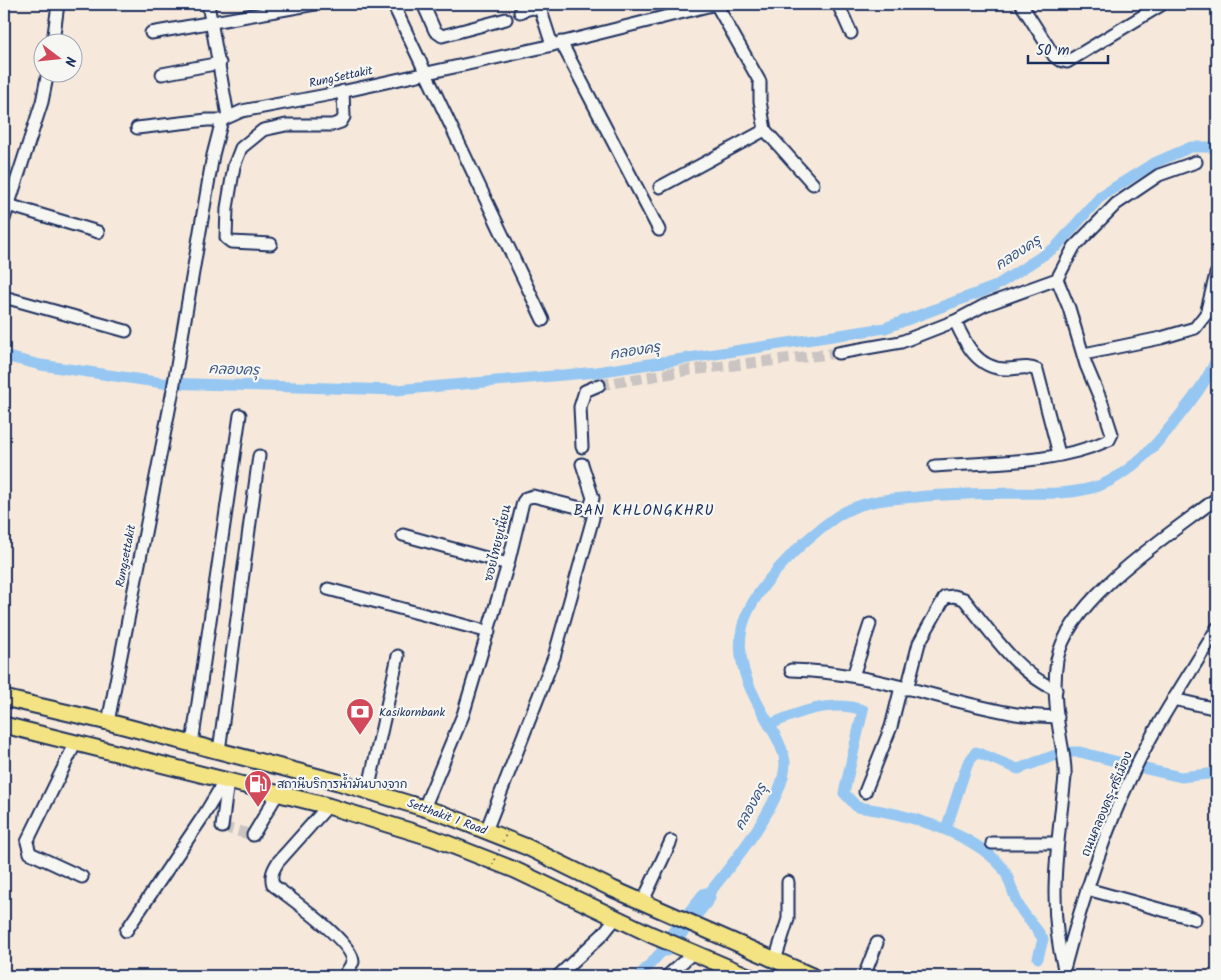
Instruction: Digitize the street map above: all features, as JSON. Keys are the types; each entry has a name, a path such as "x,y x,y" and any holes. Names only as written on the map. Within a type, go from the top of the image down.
{"main road":[{"name":"Setthakit 1 Road","path":"4,698 108,722 219,751 424,808 527,847 613,889 812,976"},
{"name":"Setthakit 1 Road","path":"4,725 328,806 457,848 515,870 656,938 748,976"}],"street":[{"path":"54,32 58,4"},
{"path":"208,4 220,63 225,118"},
{"path":"151,34 315,4"},
{"path":"393,4 543,320"},
{"path":"423,4 435,31 442,36 506,19"},
{"path":"716,4 760,82 760,101 765,130 813,184"},
{"name":"RungSettakit","path":"136,128 225,118 242,111 557,44 716,4"},
{"path":"838,4 851,33"},
{"path":"1021,4 1054,56 1059,60 1067,62 1161,5"},
{"path":"527,8 537,8 541,11 557,44 659,230"},
{"path":"162,74 220,63"},
{"path":"4,219 42,102 46,82"},
{"path":"271,244 231,242 226,238 234,166 241,148 263,130 286,125 332,125 341,122 344,117 343,91"},
{"name":"Rungsettakit","path":"108,722 172,395 213,155 225,118"},
{"path":"660,187 765,130"},
{"path":"838,353 901,342 955,321 985,305 1057,279 1074,247 1116,204 1159,175 1196,162"},
{"path":"8,206 98,232"},
{"path":"1084,354 1161,338 1194,328 1206,314 1216,274"},
{"path":"935,466 1037,458 1089,449 1109,440 1112,434 1102,403 1086,365 1084,354 1057,279"},
{"path":"4,297 126,330"},
{"path":"955,321 968,350 979,358 996,368 1030,366 1037,370 1059,454"},
{"path":"582,447 580,407 585,391 599,385"},
{"path":"192,744 240,415"},
{"path":"219,751 259,456"},
{"path":"486,831 554,657 593,518 593,513 589,510 593,498 582,464"},
{"name":"ซอยไทยยูเนี่ยน","path":"424,808 463,715 508,564 523,502 526,498 533,496 589,510"},
{"path":"1062,973 1056,940 1055,864 1066,767 1058,717 1056,690 1057,660 1068,629 1095,596 1143,555 1217,498"},
{"path":"403,535 508,564"},
{"path":"328,589 488,632"},
{"path":"865,792 891,727 919,643 945,597 954,596 964,599 1021,667 1043,684 1056,690"},
{"path":"853,676 870,624"},
{"name":"ถนนคลองครุ-ศรีเมือง","path":"1062,973 1087,889 1130,779 1173,699 1212,647 1217,628"},
{"path":"368,791 398,656"},
{"path":"792,670 819,670 853,676 1016,714 1058,717"},
{"path":"1173,699 1217,709"},
{"path":"76,742 28,842 30,853 82,876"},
{"path":"222,827 226,780"},
{"path":"126,931 226,780"},
{"path":"253,835 278,793"},
{"path":"328,806 278,862 272,871 271,880 273,884 325,925 351,953 353,962 346,973 358,976"},
{"path":"643,901 671,841"},
{"path":"992,843 1058,843"},
{"path":"775,960 788,919 788,882"},
{"path":"1087,889 1195,919"},
{"path":"558,976 603,934 615,918"},
{"path":"864,976 878,943"},
{"path":"667,976 690,952"}],"path":[{"path":"491,869 508,832"}],"waterway":[{"name":"คลองครุ","path":"4,356 41,365 163,383 396,390 597,372 885,328 994,287 1056,247 1101,196 1154,163 1191,147 1217,147"},
{"name":"คลองครุ","path":"706,897 754,833 776,796 783,778 784,755 748,682 740,647 742,629 747,614 756,598 767,582 794,552 836,517 865,504 940,495 1078,491 1090,489 1112,480 1131,467 1165,434 1197,393 1217,358"},
{"path":"769,725 803,712 827,706 851,707 863,710 844,793 857,807 895,814 935,826 973,843 989,854 1005,871 1019,906 1043,939 1038,958"},
{"path":"946,829 967,765 976,752 1018,769 1061,753"},
{"path":"1072,752 1080,752 1126,764"},
{"path":"1146,769 1181,777 1217,773"},
{"path":"666,947 706,897"},
{"name":"คลองครุ","path":"639,976 666,947"}],"tunnel":[{"path":"599,385 690,370 838,353"},
{"path":"222,827 253,835"}],"place":[{"name":"Kasikornbank","path":"360,736"},
{"name":"สถานีบริการน้ำมันบางจาก","path":"258,808"}],"district":[{"name":"BAN KHLONGKHRU","path":"644,511"}]}
